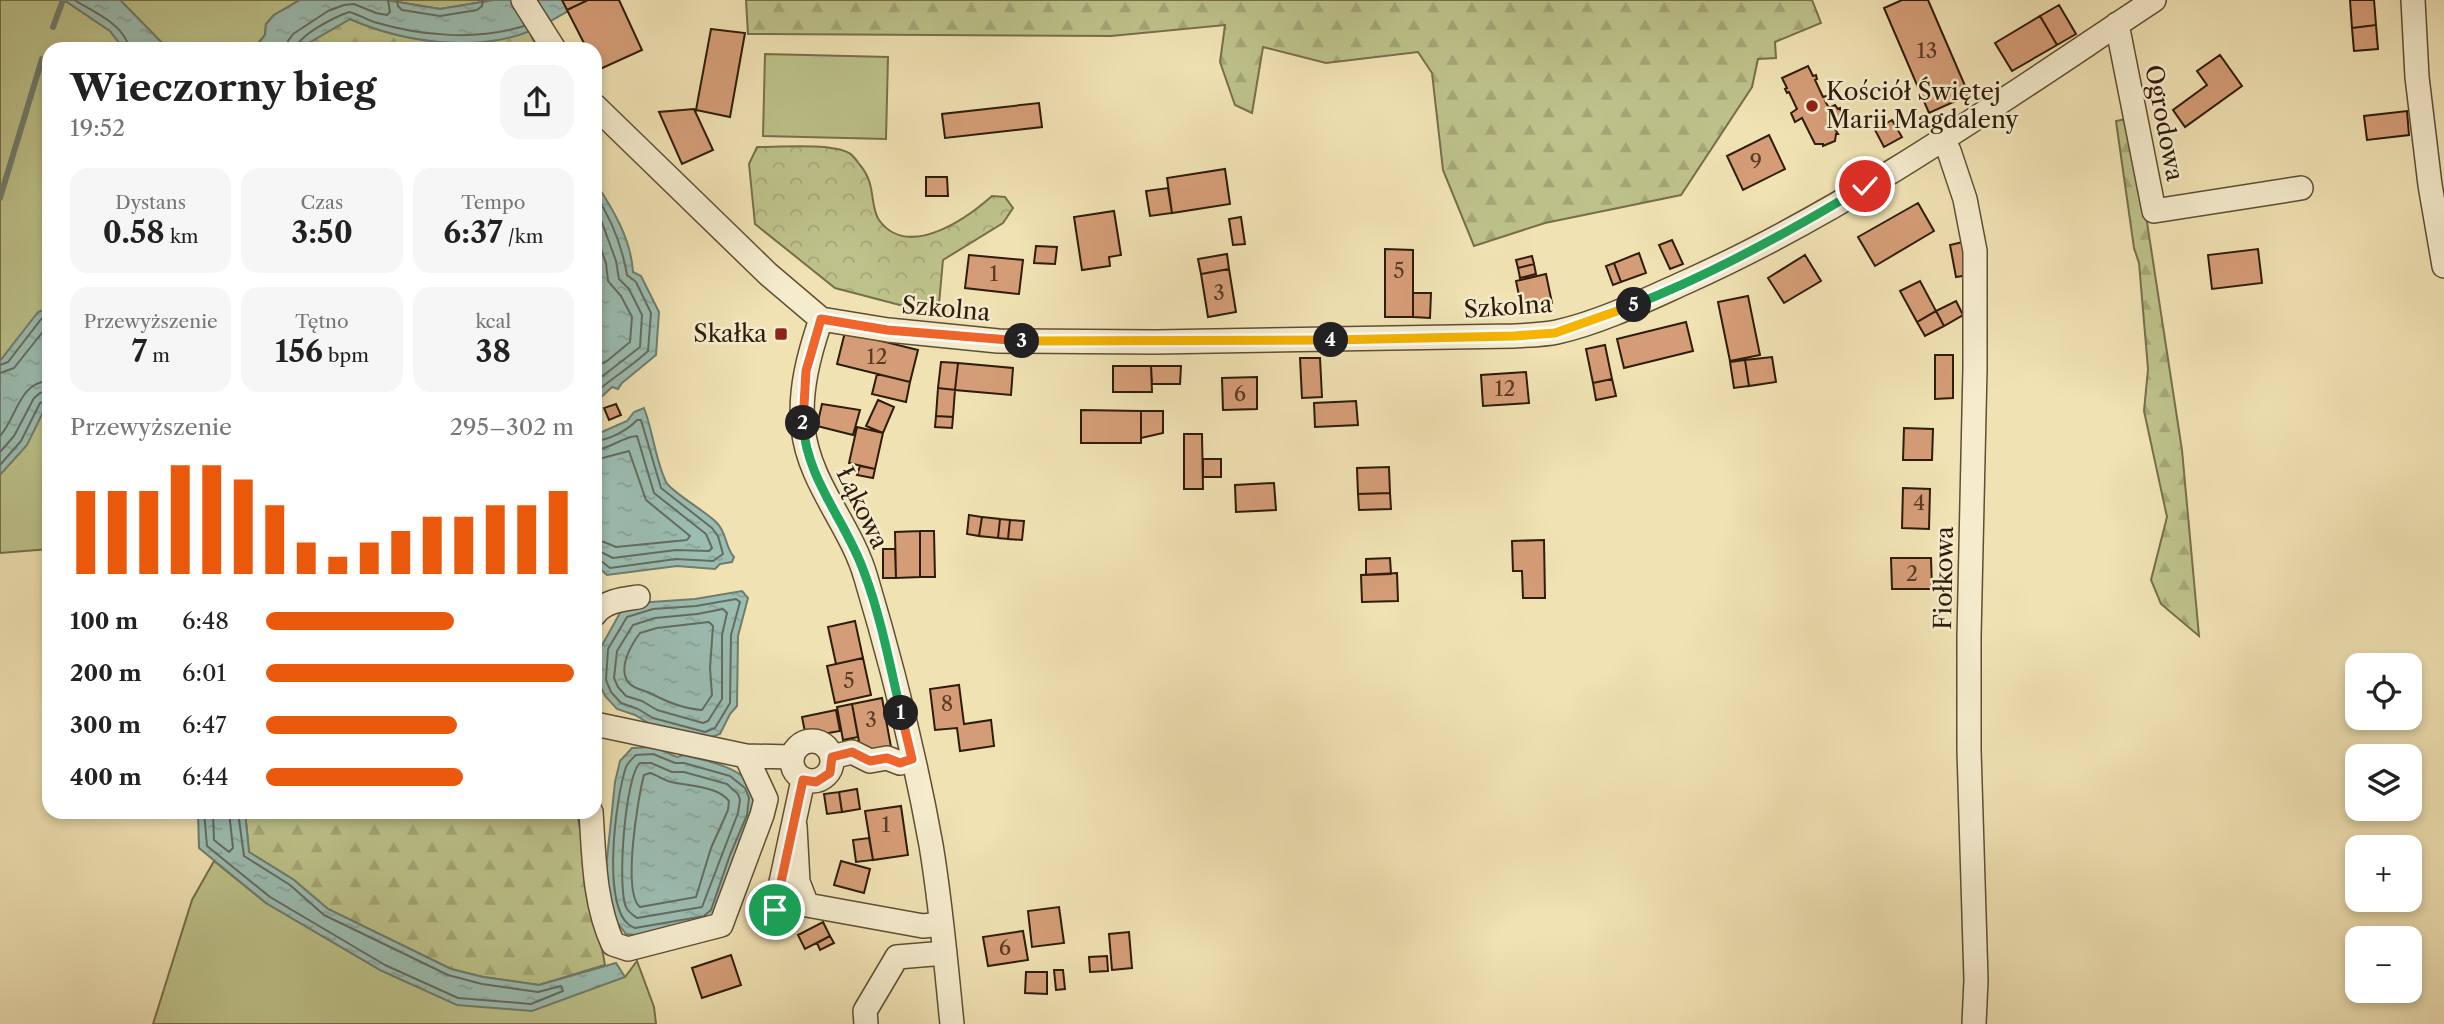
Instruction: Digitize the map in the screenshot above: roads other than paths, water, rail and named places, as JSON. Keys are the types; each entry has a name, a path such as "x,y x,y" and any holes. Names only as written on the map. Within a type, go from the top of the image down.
{"street":[{"path":"523,0 549,42"},
{"name":"Szkolna","path":"821,319 887,330 998,341 1370,339 1555,333 1632,306 1723,265 1800,226 1941,139 2126,13 2154,0"},
{"path":"2413,0 2417,77 2430,186 2444,266"},
{"name":"Ogrodowa","path":"2126,13 2154,211 2301,188"},
{"path":"602,113 768,274 821,319"},
{"name":"Fiołkowa","path":"1941,139 1949,151 1965,199 1975,251 1969,620 1969,750 1976,966 1974,1024"},
{"name":"Łąkowa","path":"821,319 806,371 802,409 806,444 822,490 864,572 890,666 931,847 952,1024"},
{"path":"602,608 617,600 638,597"},
{"path":"602,725 746,756 792,757"},
{"path":"810,741 818,741 827,747 832,757 832,767 826,777 816,782 803,780 795,771 792,757 796,749 810,741"},
{"path":"832,757 852,752 870,761 887,758 900,763 912,759"},
{"path":"591,819 594,869 604,926 612,944 628,950 721,925 762,815 765,799 746,756"},
{"path":"775,910 803,780"},
{"path":"795,826 798,882 807,905 923,926 941,924"},
{"path":"866,1024 865,1011 897,957 945,953"}],"water":[{"path":"64,0 120,0 161,42 119,42 110,31"},
{"path":"300,0 386,0 440,9 494,0 588,0 530,31 486,42 416,39 392,34 350,19 310,42 260,42 265,35 266,24 274,15"},
{"path":"602,194 625,236 633,272 641,276 659,312 656,355 618,389 612,387 602,396"},
{"path":"42,311 42,414 27,445 0,475 0,361 38,312"},
{"path":"644,408 666,482 717,523 734,557 732,562 720,564 715,569 677,566 607,575 602,571 602,432 627,421 634,412"},
{"path":"742,591 748,598 738,636 737,706 720,734 705,739 650,724 617,709 602,690 602,645 621,611 651,602 695,599"},
{"path":"654,747 677,757 684,755 735,771 749,782 753,793 753,808 744,847 717,916 635,935 626,934 613,917 605,878 615,782 620,761 632,748"},
{"path":"198,819 246,819 249,852 294,880 328,909 451,969 483,977 539,985 616,963 625,977 532,1011 457,1005 382,971 266,903 199,848"}],"waterway":[{"path":"53,27 63,0"},
{"path":"0,198 42,59"}],"place":[{"name":"Kościół Świętej Marii Magdaleny","path":"1812,106"},
{"name":"Skałka","path":"781,334"}]}
